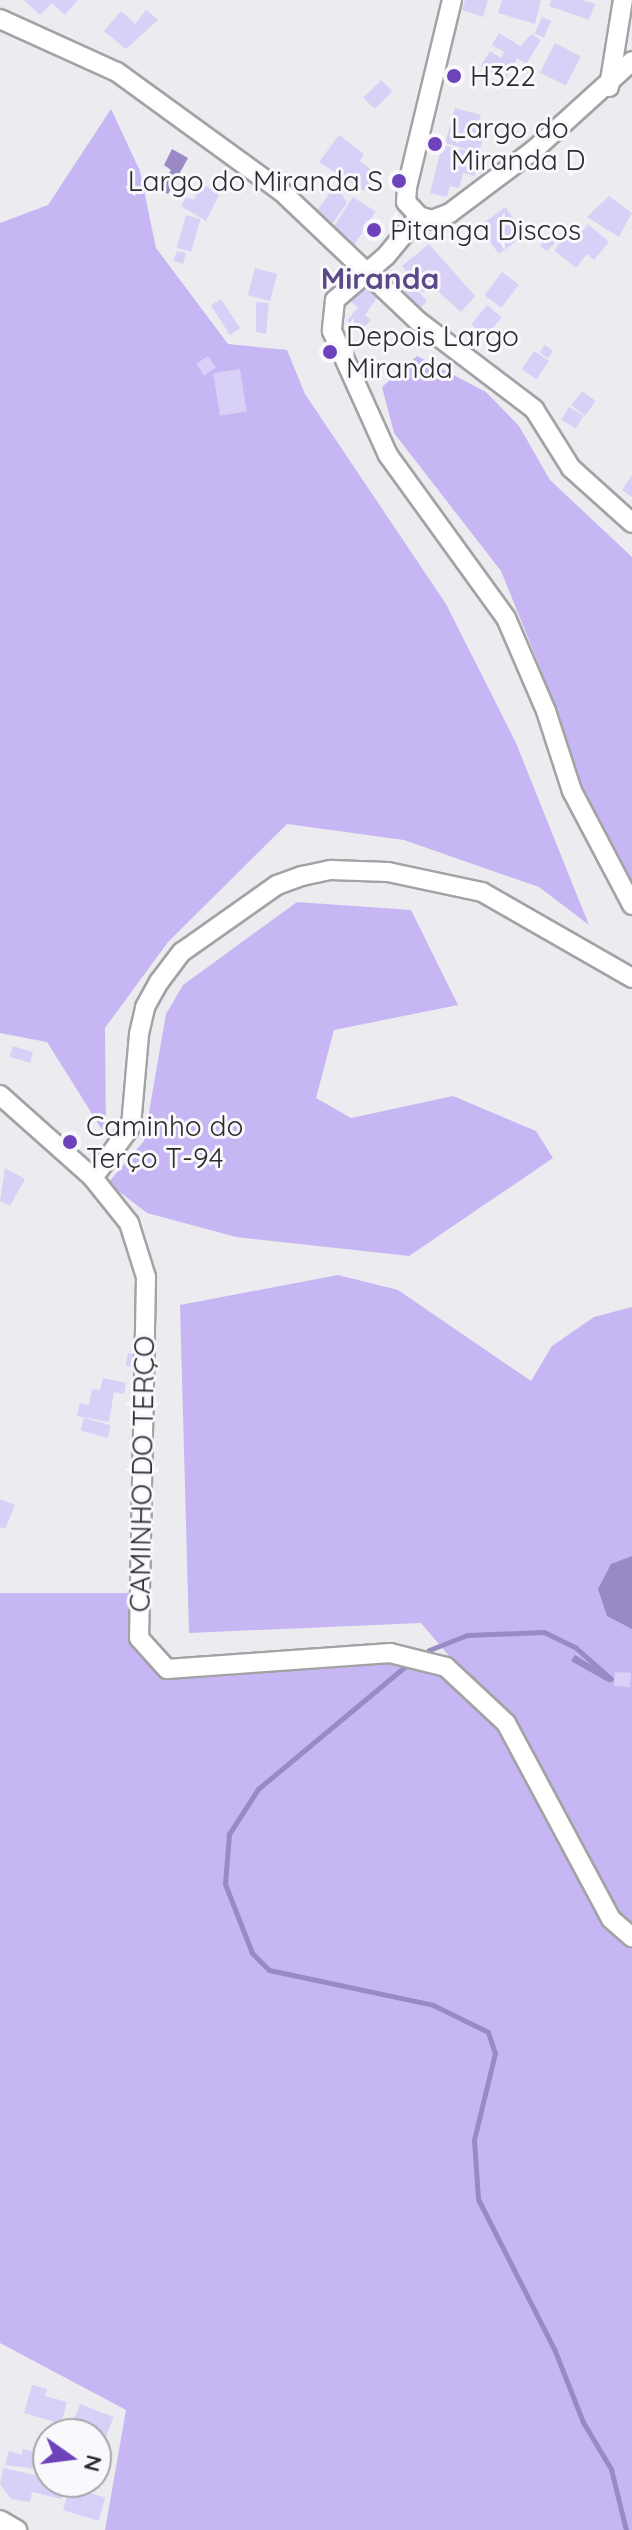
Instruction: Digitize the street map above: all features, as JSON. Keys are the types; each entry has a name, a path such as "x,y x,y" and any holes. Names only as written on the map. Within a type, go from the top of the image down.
{"street":[{"path":"452,0 407,188 406,202 419,216 432,220 450,213 609,87 632,61"},
{"path":"609,87 623,0"},
{"path":"0,19 117,72 281,191 369,271 418,321 534,409 571,468 632,523"},
{"path":"419,216 369,271 335,300 332,331 388,455 506,618 546,711 572,791 632,905"},
{"path":"93,1178 131,1126 139,1034 145,1007 159,982 182,952 277,885 331,870 388,872 482,892 632,978"},
{"name":"CAMINHO DO TERÇO","path":"0,1095 93,1178 129,1223 146,1277 139,1638 167,1669 390,1653 446,1667 506,1723 611,1919 632,1937"},
{"path":"0,2520 17,2530"}],"shaded area":[{"path":"111,109 140,171 156,248 228,344 287,350 305,394 446,604 516,743 589,925 539,887 404,840 287,824 168,942 105,1028 106,1136 47,1042 0,1033 0,223 48,205"},
{"path":"172,149 188,158 168,194 160,190 171,170 164,165"},
{"path":"417,356 486,392 519,426 550,480 632,557 632,885 577,790 543,675 501,571 394,433 382,387"},
{"path":"297,902 411,910 458,1005 334,1030 316,1098 351,1118 453,1096 536,1131 553,1158 409,1256 236,1237 147,1213 108,1183 144,1141 166,1014 183,985"},
{"path":"338,1275 398,1290 531,1381 552,1346 594,1317 632,1307 632,2530 105,2530 126,2410 0,2343 0,1593 140,1593 139,1638 167,1669 390,1653 478,1690 421,1623 189,1633 180,1305"},
{"path":"632,1556 632,1629 607,1616 598,1589 611,1564"},
{"path":"575,1655 611,1677 610,1683 571,1661"}],"building":[{"path":"24,0 78,0 65,15 52,3 40,15"},
{"path":"465,0 488,0 483,17 462,10"},
{"path":"502,0 541,0 535,24 498,13"},
{"path":"551,0 583,0 595,4 589,20 549,6"},
{"path":"146,10 158,20 126,49 104,31 121,11 135,24"},
{"path":"542,17 551,21 544,38 535,33"},
{"path":"499,33 520,46 532,34 541,40 526,64 517,58 505,81 481,66 490,51 501,58 504,52 492,45"},
{"path":"555,43 581,56 566,86 540,72"},
{"path":"381,80 392,91 375,109 363,98"},
{"path":"455,108 481,115 477,126 486,128 479,153 445,143"},
{"path":"339,135 364,154 360,161 377,174 364,191 319,162"},
{"path":"442,145 480,154 475,176 463,173 459,188 450,186 447,197 430,193"},
{"path":"202,184 220,193 206,221 181,206 186,197 194,200"},
{"path":"336,185 347,203 332,224 316,212"},
{"path":"609,196 632,213 619,237 587,217"},
{"path":"353,197 376,212 353,246 331,231"},
{"path":"505,207 525,234 499,254 479,227"},
{"path":"186,215 200,219 191,252 177,248"},
{"path":"588,224 609,242 594,260 587,254 576,268 554,250 572,228 580,234"},
{"path":"546,235 555,243 547,251 540,246"},
{"path":"429,244 475,296 461,312 432,286 423,293 402,266"},
{"path":"177,251 186,253 183,264 173,261"},
{"path":"255,268 277,274 270,301 248,295"},
{"path":"502,272 519,285 501,308 485,295"},
{"path":"366,284 378,296 365,315 371,320 359,332 347,320 358,308 350,300"},
{"path":"413,285 427,301 419,310 401,295"},
{"path":"221,299 240,328 230,335 211,306"},
{"path":"256,302 269,303 266,334 256,332"},
{"path":"487,305 502,317 486,336 471,324"},
{"path":"545,345 553,351 548,358 540,352"},
{"path":"534,351 549,361 537,379 522,369"},
{"path":"208,356 216,368 204,375 196,364"},
{"path":"240,369 247,411 220,416 213,373"},
{"path":"582,391 596,401 585,416 571,406"},
{"path":"569,407 584,416 576,429 561,420"},
{"path":"632,475 632,497 622,490"},
{"path":"13,1046 33,1052 30,1063 10,1057"},
{"path":"5,1168 25,1179 10,1206 0,1201"},
{"path":"128,1353 139,1355 137,1368 126,1366"},
{"path":"103,1378 126,1383 124,1394 114,1392 109,1422 77,1416 80,1403 89,1405 92,1389 100,1390"},
{"path":"84,1418 111,1425 108,1438 81,1431"},
{"path":"0,1499 15,1505 5,1529 0,1527"},
{"path":"615,1672 631,1673 630,1687 614,1686"},
{"path":"32,2385 47,2389 45,2396 67,2402 63,2418 41,2418 24,2413"},
{"path":"80,2404 114,2417 112,2421 112,2418 75,2418"},
{"path":"23,2449 32,2451 32,2468 5,2465 9,2451 22,2455"},
{"path":"3,2468 32,2474 30,2502 11,2499 0,2484"},
{"path":"67,2498 105,2498 98,2521 63,2510"}],"waterway":[{"path":"429,1650 467,1635 544,1632 575,1647 611,1679"},
{"path":"408,1664 258,1789 229,1834 225,1884 252,1953 269,1970 433,2005 488,2032 495,2053 474,2140 478,2199 555,2351 583,2422 611,2469 626,2530"}],"place":[{"name":"H322","path":"454,76"},
{"name":"Largo do Miranda D","path":"435,144"},
{"name":"Largo do Miranda S","path":"399,181"},
{"name":"Pitanga Discos","path":"374,230"},
{"name":"Depois Largo Miranda","path":"330,352"},
{"name":"Caminho do Terço T-94","path":"70,1142"}],"district":[{"name":"Miranda","path":"380,278"}]}
